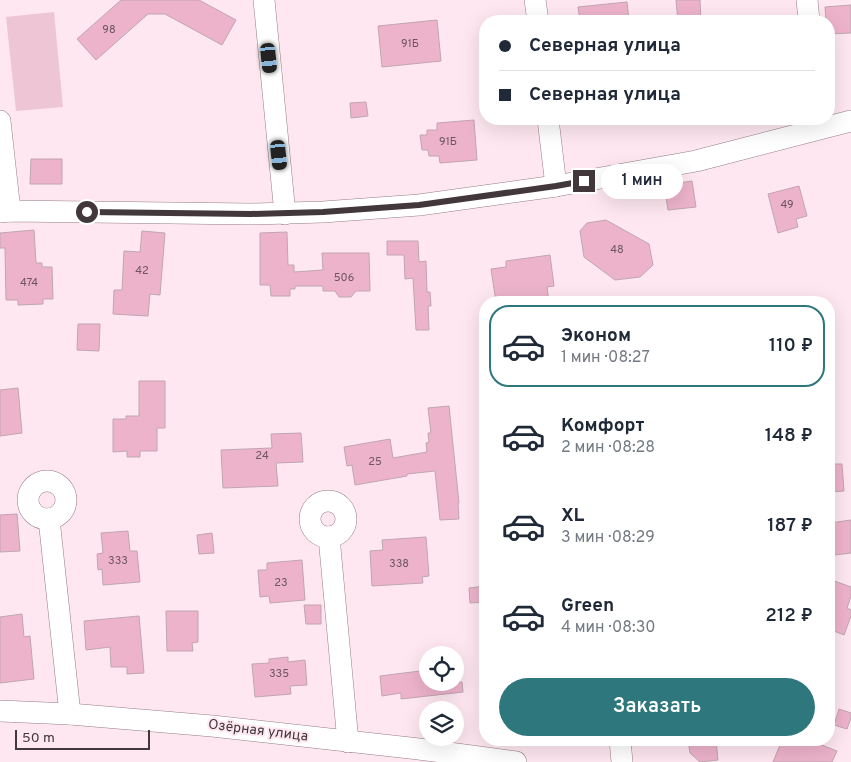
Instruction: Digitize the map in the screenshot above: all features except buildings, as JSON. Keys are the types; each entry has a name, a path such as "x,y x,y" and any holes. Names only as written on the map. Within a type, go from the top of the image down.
{"street":[{"path":"264,0 285,214"},
{"path":"535,0 537,15"},
{"path":"807,0 809,15"},
{"path":"0,121 5,211 285,214 419,205 556,186 696,161 816,125"},
{"path":"835,122 851,121"},
{"path":"549,125 556,186"},
{"path":"48,519 70,714"},
{"path":"329,537 348,742"},
{"name":"Озёрная улица","path":"0,711 70,714 212,726 419,749 516,762"},
{"path":"621,746 622,762"}],"shaded area":[{"path":"54,12 63,107 16,111 6,17"}],"route":[{"path":"87,212 251,214 323,212 419,205 584,181"}]}
